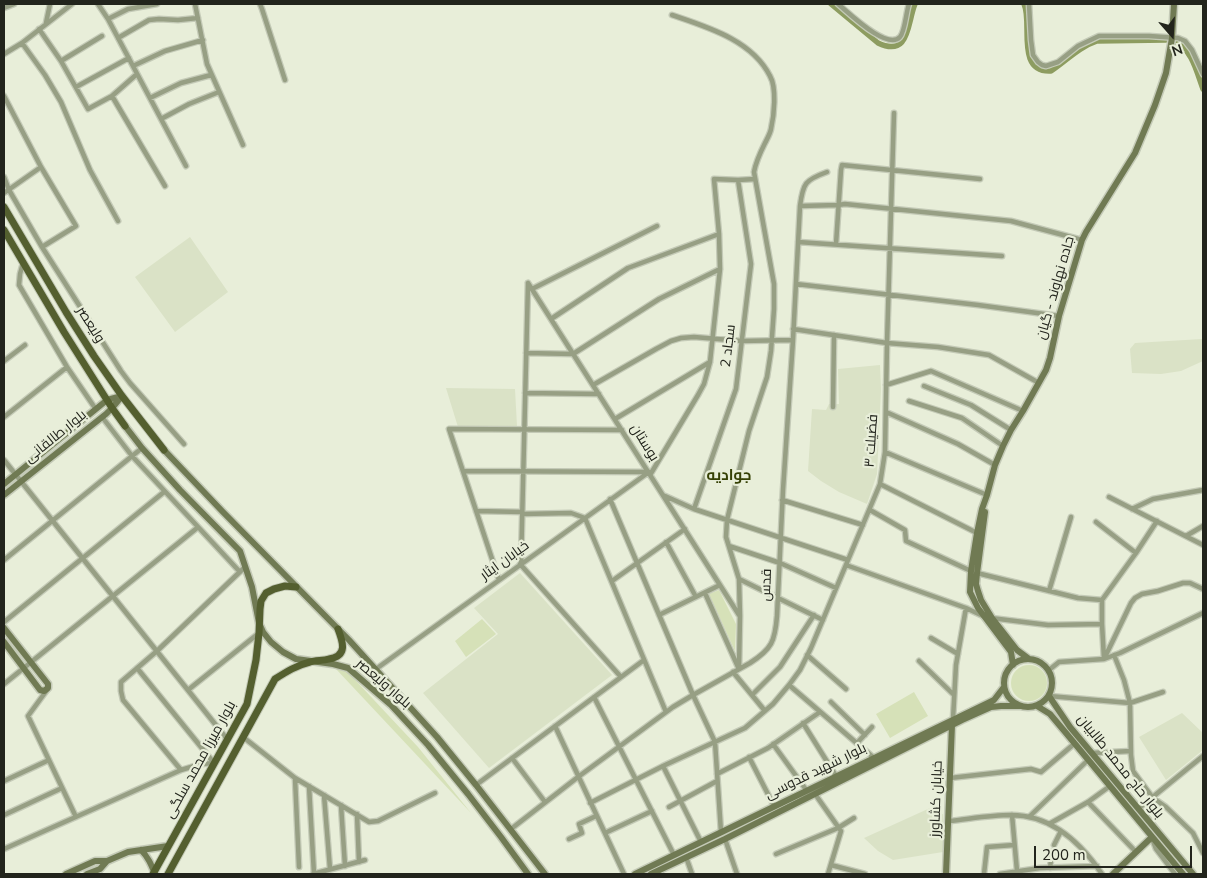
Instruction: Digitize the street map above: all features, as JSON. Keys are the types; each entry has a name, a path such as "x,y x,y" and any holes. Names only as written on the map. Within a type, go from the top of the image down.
{"main road":[{"name":"جاده نهاوند - گیان","path":"1029,659 1017,650 974,602 970,592 987,496 995,465 1003,446 1046,370 1059,316 1082,240 1135,152 1155,105 1166,73 1172,38 1174,4"},
{"name":"ولیعصر","path":"4,207 75,327 122,396 164,450"},
{"name":"ولیعصر","path":"4,230 64,332 124,426"},
{"path":"107,400 122,396"},
{"name":"بلوار طالقانی","path":"4,496 104,415 122,396"},
{"name":"بلوار طالقانی","path":"4,484 107,400"},
{"path":"98,407 104,415"},
{"name":"بلوار ولیعصر","path":"124,426 180,490 240,551 252,586 259,623 267,638 277,648 296,659 334,664 348,668 391,706 428,745 528,874"},
{"name":"بلوار ولیعصر","path":"164,450 376,668 438,737 545,874"},
{"name":"جاده نهاوند - گیان","path":"974,572 977,533 982,508 987,496"},
{"path":"259,623 262,601 266,594 280,587 296,587"},
{"name":"جاده نهاوند - گیان","path":"989,618 1011,652 1013,665"},
{"name":"بلوار میرزا محمد سلگی","path":"154,873 247,704 254,667 259,623"},
{"path":"4,628 48,684 48,688 40,690 4,642"},
{"path":"311,661 329,660 341,654 343,647 338,629"},
{"path":"1029,659 1039,661 1049,670 1053,683 1046,700 1032,707 1020,706 1012,702 1004,687 1004,680 1009,668 1020,660 1029,659"},
{"name":"بلوار میرزا محمد سلگی","path":"168,874 275,679 311,661"},
{"name":"بلوار شهید قدوسی","path":"651,874 815,794 953,722 994,700 1004,687"},
{"name":"بلوار حاج محمد طالبیان","path":"1049,696 1070,727 1193,874"},
{"name":"بلوار شهید قدوسی","path":"635,874 836,776 953,722 991,707 1020,706"},
{"name":"بلوار حاج محمد طالبیان","path":"1037,706 1050,714 1183,874"},
{"name":"خیابان کشاورز","path":"946,874 953,722"},
{"path":"428,745 438,737"},
{"path":"1113,874 1152,837"},
{"path":"87,874 100,869 107,862 128,852 168,846"},
{"path":"140,850 147,856 154,873"},
{"path":"66,874 95,861 107,862"}],"street":[{"path":"4,8 14,4"},
{"path":"46,23 50,4"},
{"path":"4,54 22,43 72,4"},
{"path":"98,4 108,19 186,166"},
{"path":"108,19 128,9 158,4"},
{"path":"195,4 207,64 243,145"},
{"path":"260,4 285,80"},
{"path":"838,4 879,36 892,41 901,37 909,4"},
{"path":"1029,4 1033,55 1038,62 1046,66 1058,62 1078,46 1099,36 1178,38 1189,45 1203,74"},
{"path":"672,15 729,36 748,50 763,64 772,78 774,92 771,131 756,162 754,172 774,284 772,340 767,377 749,431 727,520 726,537 739,579 739,669"},
{"path":"118,38 149,20 198,18"},
{"path":"39,29 61,61 88,109 112,96 137,74"},
{"path":"61,61 102,36"},
{"path":"133,66 165,51 203,40"},
{"path":"22,43 61,102 90,170 118,221"},
{"path":"76,87 129,58"},
{"path":"150,98 181,83 211,75"},
{"path":"161,118 219,92"},
{"path":"4,96 41,167 76,226 42,247"},
{"path":"112,96 165,186"},
{"name":"فضیلت ۳","path":"590,803 663,766 745,728 765,711 800,670 823,620 880,484 885,452 886,343 894,113"},
{"path":"836,244 842,166 980,179"},
{"path":"4,194 41,167"},
{"name":"قدس","path":"511,829 666,712 758,658 773,642 776,630 778,599 782,500 800,206 802,189 814,177 827,172"},
{"path":"4,177 9,190 46,254 121,371 184,444"},
{"path":"463,471 650,473 704,384 710,362 720,269 714,178 756,181"},
{"name":"سجاد 2","path":"694,509 736,388 750,264 738,180"},
{"path":"800,206 844,204 1011,220 1082,240"},
{"path":"532,288 657,226"},
{"path":"551,319 628,268 719,234"},
{"path":"798,242 1002,256"},
{"path":"35,261 46,254"},
{"path":"23,263 19,285 67,367 98,407"},
{"path":"621,677 521,564 526,353 573,354 659,298 720,269"},
{"name":"بوستان","path":"526,353 528,283 740,616"},
{"path":"796,284 1059,316"},
{"path":"793,329 886,343 938,347 989,355 1039,383"},
{"path":"832,407 834,336"},
{"path":"593,385 671,341 681,338 712,338 741,341 793,340"},
{"path":"4,361 25,345"},
{"path":"615,419 710,362"},
{"path":"4,417 67,367"},
{"path":"886,385 931,371 1023,411"},
{"path":"924,386 971,405 1011,430"},
{"path":"525,393 599,394"},
{"path":"909,401 962,418 1003,446"},
{"path":"886,412 958,444 995,465"},
{"path":"104,415 132,456 240,572"},
{"path":"498,580 450,429 622,430"},
{"path":"4,560 142,448"},
{"path":"885,452 987,496"},
{"path":"4,460 227,739"},
{"name":"خیابان ایثار","path":"376,668 610,499 650,473"},
{"path":"880,484 977,533"},
{"path":"1132,509 1153,499 1203,490"},
{"path":"4,622 164,492"},
{"path":"664,496 694,509 848,560"},
{"path":"1109,497 1203,545"},
{"path":"610,499 693,695 715,742 721,832"},
{"path":"782,500 863,525"},
{"path":"870,510 905,530 906,541 974,572 1078,598 1102,600"},
{"path":"476,511 571,513 585,518 666,712"},
{"path":"1049,591 1071,517"},
{"path":"1096,522 1136,553"},
{"path":"1104,659 1102,600 1157,522"},
{"path":"1186,536 1203,526"},
{"path":"4,684 197,528"},
{"path":"612,581 685,529"},
{"path":"666,542 696,597"},
{"path":"728,546 780,563 836,588"},
{"path":"846,565 989,618 1048,625 1102,624"},
{"path":"181,770 123,700 121,682 245,567"},
{"path":"739,579 823,620"},
{"path":"1104,659 1135,598 1142,594 1183,583 1203,588"},
{"path":"659,615 720,584"},
{"path":"705,593 739,669"},
{"path":"953,722 956,665 966,608"},
{"path":"1049,670 1059,662 1104,659 1203,613"},
{"path":"752,695 780,666 814,615"},
{"path":"188,690 259,633"},
{"path":"931,638 958,654"},
{"path":"1114,655 1124,680 1130,703 1133,771 1153,798 1166,807 1192,833 1203,853"},
{"path":"807,656 846,689"},
{"path":"476,785 644,660"},
{"path":"919,661 954,695"},
{"path":"137,668 214,763"},
{"path":"733,672 765,711"},
{"path":"789,685 874,758"},
{"path":"48,688 28,716 76,817"},
{"path":"1049,696 1130,703 1163,692"},
{"path":"594,697 674,855"},
{"path":"831,702 865,735"},
{"path":"717,774 773,744 820,712"},
{"path":"803,723 836,776"},
{"path":"554,726 624,874"},
{"path":"857,743 872,727"},
{"path":"244,737 295,778 369,822 378,821 435,792"},
{"path":"773,744 807,791"},
{"path":"950,778 1031,769 1041,772 1074,744"},
{"path":"1092,753 1131,751"},
{"path":"1138,809 1203,756"},
{"path":"749,757 774,806"},
{"path":"512,758 545,802"},
{"path":"4,781 49,760"},
{"path":"1029,817 1088,760"},
{"path":"4,849 181,770 201,764 214,763"},
{"path":"663,766 701,842"},
{"path":"295,778 299,867"},
{"path":"669,807 717,781"},
{"path":"309,786 313,874 365,860"},
{"path":"1048,824 1088,802 1110,786"},
{"path":"4,815 62,788"},
{"path":"815,794 840,831 828,874"},
{"path":"324,795 330,869"},
{"path":"1088,802 1136,852"},
{"path":"341,805 345,866"},
{"path":"605,833 652,811"},
{"path":"357,814 360,862"},
{"path":"1012,815 1017,871"},
{"path":"949,821 1012,815 1029,817 1061,830 1078,845 1102,874"},
{"path":"569,839 582,833 579,824 596,816"},
{"path":"776,854 838,828 854,818"},
{"path":"1054,845 1061,830"},
{"path":"1152,837 1156,849 1175,874"},
{"path":"725,839 737,874"},
{"path":"984,874 987,847 1014,845"},
{"path":"1050,868 1052,852"},
{"path":"686,857 692,874"},
{"path":"831,865 865,874"},
{"path":"1000,874 1040,868 1097,866"}],"shaded area":[{"path":"190,237 228,292 175,332 135,277"},
{"path":"1202,339 1203,361 1181,371 1161,374 1132,373 1130,349 1135,343"},
{"path":"880,365 881,389 877,474 867,504 839,492 808,471 812,409 826,410 829,404 839,404 838,369"},
{"path":"446,388 515,389 517,426 458,427"},
{"path":"520,573 612,675 489,768 423,693 498,634 474,608"},
{"path":"719,590 736,624 735,651 709,594"},
{"path":"482,619 496,634 466,657 455,641"},
{"path":"1029,665 1042,670 1047,683 1042,696 1029,701 1016,696 1011,683 1016,670"},
{"path":"344,668 418,747 471,813 336,669"},
{"path":"914,692 928,716 890,738 876,714"},
{"path":"1182,713 1203,733 1203,750 1166,780 1139,737"},
{"path":"930,808 933,814 943,814 943,852 893,860 878,851 864,838"}],"waterway":[{"path":"831,4 878,43 888,46 896,46 906,36 915,4"},
{"path":"1024,4 1029,55 1033,64 1040,69 1051,71 1078,50 1097,41 1166,40"},
{"path":"1176,42 1190,56 1203,89"}],"district":[{"name":"جوادیه","path":"729,476"}]}
